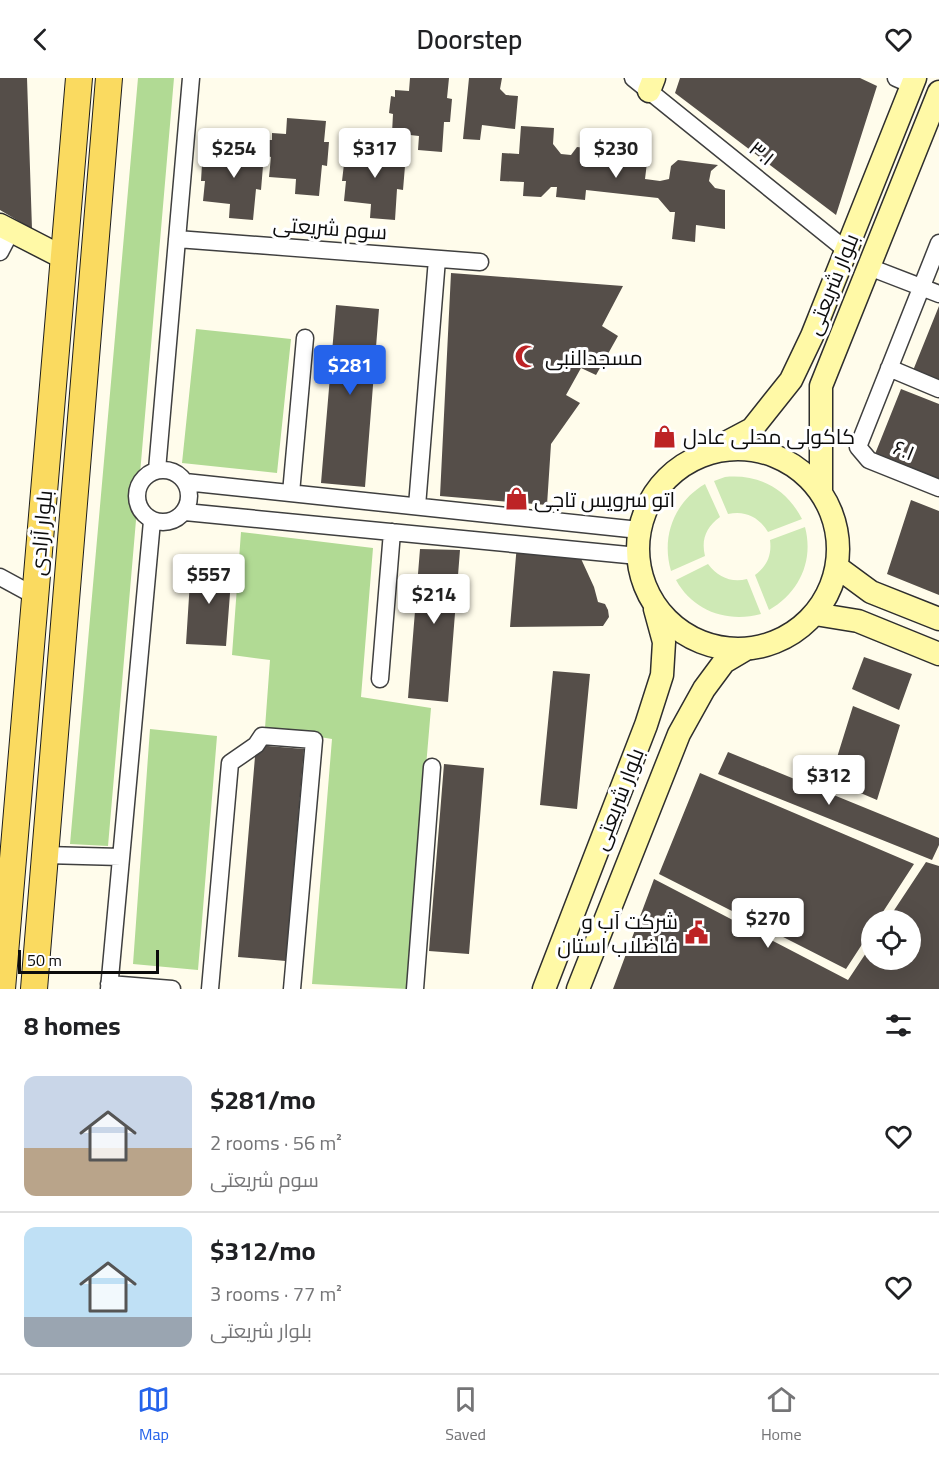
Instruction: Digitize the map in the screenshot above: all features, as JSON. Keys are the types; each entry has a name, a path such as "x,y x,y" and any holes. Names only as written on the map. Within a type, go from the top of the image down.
{"main road":[{"name":"بلوار آزادی","path":"2,989 9,806 35,596 79,78"},
{"name":"بلوار آزادی","path":"34,989 109,78"},
{"name":"بلوار شریعتی","path":"704,454 752,429 790,380 812,336 846,250 908,80"},
{"name":"بلوار شریعتی","path":"821,493 821,386 939,92"},
{"path":"6,228 63,258"},
{"path":"790,380 791,387 796,394 805,397 813,394 821,386"},
{"path":"730,449 756,450 782,458 804,473 821,493 832,516 838,541 837,567 829,592 815,614 795,632 772,644 746,649 720,648 694,640 672,625 654,605 643,582 638,556 639,530 648,505 662,483 681,466 704,454 730,449"},
{"path":"44,494 75,496"},
{"path":"837,567 871,592 939,619"},
{"name":"بلوار شریعتی","path":"544,989 646,725 662,675 664,642 654,605"},
{"path":"815,614 858,621 939,654"},
{"name":"بلوار شریعتی","path":"578,989 679,734 704,689 724,662 746,649"}],"street":[{"path":"157,470 191,78"},
{"name":"۳.۱","path":"645,82 846,250"},
{"path":"0,252 6,228"},
{"name":"سوم شریعتی","path":"177,239 480,262"},
{"path":"939,243 889,368 939,388"},
{"path":"417,506 437,259"},
{"path":"869,267 939,294"},
{"path":"291,493 305,338"},
{"name":"۶.۱","path":"889,368 858,447 869,460 939,488"},
{"path":"157,470 173,472 185,482 190,497 185,512 170,522 152,521 140,510 137,494 143,479 157,470"},
{"path":"185,482 639,530"},
{"path":"185,512 638,556"},
{"path":"152,521 109,987 172,989"},
{"path":"380,679 392,532"},
{"path":"0,577 35,596"},
{"path":"210,989 230,763 256,744 262,735 314,740 292,989"},
{"path":"415,989 432,767"},
{"path":"45,855 121,857"}],"green space":[{"path":"138,78 174,78 108,846 70,844"},
{"path":"196,329 291,339 277,473 182,463"},
{"path":"725,477 749,478 770,485 788,499 802,519 768,532 751,516 740,513 728,514 714,481"},
{"path":"705,484 720,517 711,525 706,534 705,556 671,571 668,546 673,522 685,500"},
{"path":"805,527 807,552 802,575 789,595 769,610 755,575 768,560 770,540"},
{"path":"241,532 373,548 361,697 431,708 407,989 312,984 332,739 265,728 270,660 232,655"},
{"path":"708,564 725,578 747,579 761,614 736,617 724,615 701,607 692,600 676,580"},
{"path":"150,729 217,736 198,970 133,964"}],"building":[{"path":"0,78 27,78 32,229 0,210"},
{"path":"410,78 449,78 447,98 452,99 450,122 444,122 442,152 418,150 419,136 392,133 393,114 389,113 391,96 395,97 395,90 409,91"},
{"path":"469,78 502,78 500,89 506,95 518,96 515,129 482,125 480,140 463,139"},
{"path":"680,78 860,78 877,86 836,215 675,93"},
{"path":"287,118 326,121 324,142 329,142 327,166 322,165 319,196 295,194 296,179 269,177 271,157 267,156 268,140 272,140 272,133 286,134"},
{"path":"521,126 554,128 553,144 561,154 571,155 577,147 595,149 598,159 609,160 615,154 616,143 649,146 645,179 660,181 669,179 671,166 678,160 718,165 711,171 709,181 715,188 725,190 725,229 696,225 695,242 672,239 675,212 670,212 658,198 586,190 585,200 556,197 557,187 551,187 541,197 523,196 524,182 500,181 502,153 519,154"},
{"path":"221,142 260,145 258,166 263,166 261,190 256,189 253,220 229,218 230,204 203,201 205,181 201,181 202,164 206,164 206,157 220,158"},
{"path":"363,142 401,145 400,166 405,166 403,190 397,189 395,220 370,218 371,204 344,201 346,181 342,181 344,164 347,164 348,157 362,158"},
{"path":"451,273 623,286 602,326 618,336 596,375 581,368 566,395 580,403 551,444 547,505 440,496"},
{"path":"336,305 379,309 365,487 321,483"},
{"path":"939,306 939,384 912,373"},
{"path":"901,389 939,404 939,479 875,454"},
{"path":"911,500 939,511 939,595 887,574"},
{"path":"517,544 577,550 594,587 598,602 605,604 608,610 609,617 603,626 510,627"},
{"path":"420,549 460,550 448,702 408,698"},
{"path":"191,565 232,567 226,646 186,644"},
{"path":"864,657 912,674 899,710 852,689"},
{"path":"553,671 590,674 577,809 540,805"},
{"path":"853,706 900,725 877,800 830,780"},
{"path":"256,745 304,749 286,961 238,957"},
{"path":"728,752 939,838 939,845 932,860 718,774"},
{"path":"444,764 484,768 469,954 429,951"},
{"path":"700,773 914,864 884,910 861,910 861,946 846,969 659,874"},
{"name":"شرکت آب و فاضلاب استان","path":"926,862 939,866 939,989 613,989 654,879 848,980 861,960 861,970 921,970 921,910 894,910"}],"place":[{"name":"مسجدالنبی","path":"527,357"},
{"name":"کاکولی محلی عادل","path":"665,436"},
{"name":"اتو سرویس تاجی","path":"516,499"},
{"name":"شرکت آب و فاضلاب استان","path":"696,933"}]}
